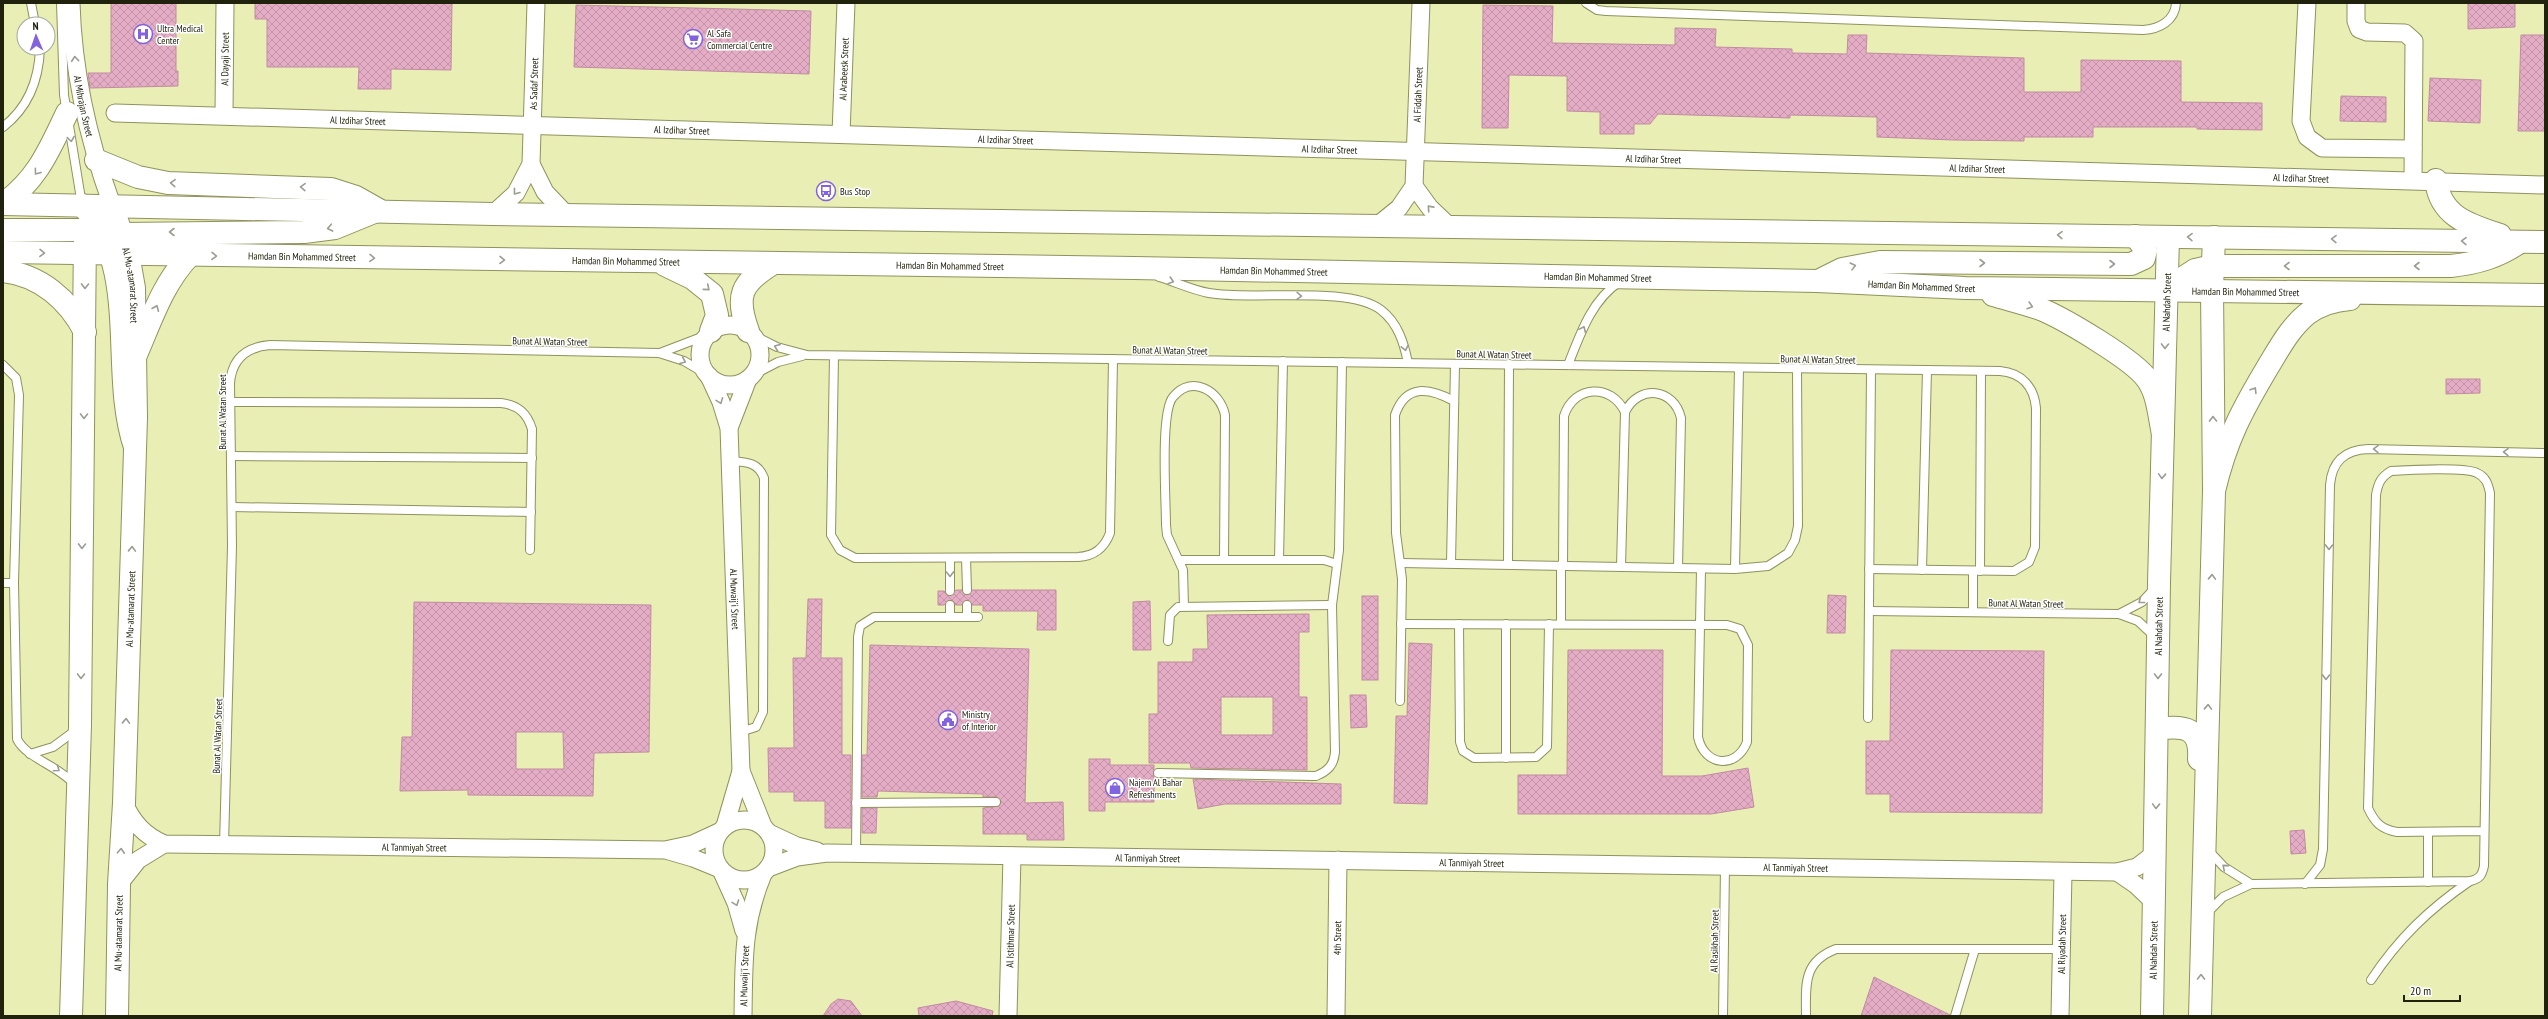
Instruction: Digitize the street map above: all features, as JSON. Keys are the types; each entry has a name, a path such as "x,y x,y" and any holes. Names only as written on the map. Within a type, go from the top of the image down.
{"main road":[{"path":"3,204 25,186 42,165 67,113"},
{"path":"96,160 138,177 168,183 331,189 356,196 379,210"},
{"path":"2436,180 2441,200 2456,218 2472,226 2520,242"},
{"path":"3,204 379,210 493,214 2545,242"},
{"path":"82,205 108,239"},
{"path":"112,205 105,220 119,302 127,418 135,447"},
{"path":"3,230 108,239 312,231 351,223 379,210"},
{"path":"1817,281 1842,269 1880,262 2131,264 2144,258 2146,250 2135,236"},
{"name":"Al Nahdah Street","path":"2152,1016 2153,901 2158,729 2159,583 2168,237"},
{"path":"2200,1016 2214,491 2212,290 2214,237"},
{"name":"Hamdan Bin Mohammed Street","path":"3,252 86,254 108,239 190,255 660,263 1134,268 1623,279 1817,281 1965,288 2166,289 2545,295"},
{"name":"Al Mu-atamarat Street","path":"108,239 134,288 135,357 135,447 124,803 119,884 117,1016"},
{"path":"2166,289 2195,270 2213,266 2451,266 2477,263 2501,255 2520,242"},
{"path":"71,1016 80,725 86,254"},
{"path":"135,357 162,292 190,255"},
{"path":"660,263 692,278 712,294 717,315 709,333"},
{"path":"749,332 741,311 742,292 753,277 772,264"},
{"path":"3,271 32,279 54,293 72,311 84,332"},
{"path":"1965,288 2044,311 2132,363 2147,379 2153,391 2163,434"},
{"path":"2214,491 2221,459 2235,422 2292,329 2308,313 2329,303 2348,299 2414,293"},
{"path":"2158,729 2182,727 2190,731 2197,741 2200,752 2196,837 2203,870"}],"street":[{"name":"Al Mihrajan Street","path":"72,3 79,90 96,160 112,205"},
{"name":"Al Dayaji Street","path":"224,115 225,3"},
{"name":"As Sadaf Street","path":"493,214 516,193 531,164 536,3"},
{"name":"Al Arabeesk Street","path":"841,134 846,3"},
{"name":"Al Fiddah Street","path":"1414,186 1421,3"},
{"path":"2307,3 2301,121 2307,137 2322,148 2413,149"},
{"path":"2356,3 2356,21 2359,29 2367,32 2405,33 2414,41 2413,180"},
{"name":"Al Izdihar Street","path":"115,113 224,115 1415,152 2436,180 2545,185"},
{"name":"As Sadaf Street","path":"531,164 545,192 566,214"},
{"path":"1378,225 1399,208 1414,186 1430,208 1449,226"},
{"path":"729,325 749,332 759,349 759,358 749,377 732,385 716,381 707,375 700,354 702,344 709,333 729,325"},
{"name":"Al Muwaij'i Street","path":"707,375 721,402 729,428 740,732 741,771 722,829"},
{"name":"Al Muwaij'i Street","path":"729,428 749,377"},
{"name":"Al Muwaij'i Street","path":"741,771 766,829"},
{"name":"Al Tanmiyah Street","path":"124,803 130,816 139,828 151,838 164,844 665,850 693,844 722,829"},
{"path":"744,820 766,829 774,851 766,871 757,878 743,881 721,871 713,851 722,829 744,820"},
{"name":"Al Tanmiyah Street","path":"766,829 797,846 827,853"},
{"path":"119,884 138,860 164,844"},
{"name":"Al Tanmiyah Street","path":"665,850 693,858 721,871"},
{"name":"Al Tanmiyah Street","path":"766,871 797,858 827,853 856,853 2117,872 2138,868 2154,854"},
{"name":"Al Istithmar Street","path":"1008,1016 1012,856"},
{"name":"4th Street","path":"1336,1016 1338,860"},
{"name":"Al Muwaij'i Street","path":"721,871 736,903 745,935"},
{"name":"Al Muwaij'i Street","path":"743,1016 745,935 752,904 766,871"},
{"name":"Al Riyadah Street","path":"2060,1016 2063,872"},
{"path":"2117,872 2136,885 2153,901"}],"lane":[{"path":"31,3 33,16"},
{"path":"61,3 62,69 67,113 82,205"},
{"path":"1586,3 1597,10 1606,11 2143,30 2154,29 2164,24 2172,17 2176,3"},
{"path":"3,127 24,106 34,87 39,66 40,56"},
{"path":"1134,268 1209,293 1349,298 1380,310 1396,328 1403,341 1408,363"},
{"path":"1568,366 1594,308 1612,287 1623,279"},
{"name":"Bunat Al Watan Street","path":"749,332 777,347 807,355 834,356 1928,370 2008,372 2018,375 2032,390 2036,408 2033,555 2022,568 2014,571 1869,569"},
{"name":"Bunat Al Watan Street","path":"659,353 709,333"},
{"name":"Bunat Al Watan Street","path":"224,845 232,507 231,371 241,355 258,346 659,353 684,361 707,375"},
{"name":"Bunat Al Watan Street","path":"749,377 778,362 807,355"},
{"path":"834,356 830,527 834,543 846,555 855,558 1087,557 1102,548 1110,534 1111,525 1113,359"},
{"path":"1279,560 1283,361"},
{"path":"1158,773 1316,776 1328,770 1334,758 1332,605 1340,542 1342,362"},
{"path":"1451,563 1455,364"},
{"path":"1508,564 1509,364"},
{"path":"3,365 11,372 19,386 14,583 17,739 24,750 62,773 78,790"},
{"path":"1735,569 1739,368"},
{"path":"1401,563 1702,569 1735,569 1768,566 1788,553 1795,540 1798,526 1797,368"},
{"path":"1868,718 1871,370"},
{"path":"1922,570 1928,370"},
{"path":"1973,612 1977,571 1981,371"},
{"path":"1184,606 1183,570 1180,560 1166,535 1166,416 1173,397 1180,391 1190,387 1200,386 1218,396 1223,405 1225,415 1224,560"},
{"path":"1400,701 1401,563 1396,534 1395,415 1404,399 1420,390 1432,390 1454,401"},
{"path":"1561,624 1564,416 1567,408 1579,395 1596,391 1611,395 1622,405 1625,412 1621,567"},
{"path":"1625,412 1635,398 1651,392 1667,396 1679,410 1681,418 1678,568"},
{"path":"231,402 510,404 525,413 530,420 532,429 530,550"},
{"path":"2305,884 2320,865 2323,849 2330,485 2331,474 2336,463 2345,454 2356,450 2368,449 2545,453"},
{"path":"232,456 532,458"},
{"path":"730,461 752,463 758,467 764,478 763,712 756,727 740,732"},
{"path":"2202,918 2224,897 2251,884 2470,881 2478,879 2482,874 2484,831 2490,493 2488,484 2483,477 2467,470 2391,471 2383,476 2378,484 2376,495 2367,796 2368,808 2374,820 2384,829 2397,832 2484,831"},
{"path":"232,507 531,512"},
{"path":"950,558 950,591"},
{"path":"966,558 967,590"},
{"path":"1180,560 1324,560 1337,564"},
{"path":"1401,624 1561,624 1700,625 1734,626 1744,633 1748,645 1747,742 1739,755 1724,761 1709,757 1703,752 1698,737 1700,625 1702,569"},
{"path":"3,583 14,583"},
{"name":"Bunat Al Watan Street","path":"2119,614 2142,602 2159,583"},
{"path":"950,605 950,617"},
{"path":"967,605 967,617"},
{"path":"1168,641 1170,615 1173,611 1184,606 1332,605"},
{"name":"Bunat Al Watan Street","path":"1869,611 2119,614 2142,624 2158,642"},
{"path":"856,853 858,637 860,626 874,617 978,617"},
{"path":"1459,624 1461,746 1466,754 1474,758 1536,757 1547,747 1549,624"},
{"path":"1506,624 1506,758"},
{"path":"30,754 42,752 64,741 80,725"},
{"path":"856,803 996,802"},
{"path":"2428,832 2428,882"},
{"path":"2204,844 2224,867 2251,884"},
{"name":"Al Rasikhah Street","path":"1723,1016 1725,866"},
{"path":"2371,980 2404,935 2424,915 2470,881"},
{"path":"1806,1016 1809,972 1815,962 1825,954 1846,949 2062,949"},
{"path":"1955,1016 1975,949"}],"building":[{"name":"Ultra Medical Center","path":"111,3 176,3 176,71 178,71 178,86 90,88 88,73 111,73"},
{"path":"255,3 452,3 451,70 391,69 391,89 358,89 359,67 267,67 267,19 255,19"},
{"path":"2468,3 2515,3 2515,27 2468,29"},
{"name":"Al Safa Commercial Centre","path":"576,5 811,11 809,74 574,67"},
{"path":"1483,5 1553,6 1552,43 1675,45 1675,28 1716,29 1715,47 1792,49 1792,53 1847,54 1848,35 1867,35 1866,53 2024,58 2024,92 2081,92 2081,60 2181,61 2181,102 2262,103 2262,130 2197,129 2197,127 2093,127 2093,137 2024,137 2024,141 1953,140 1877,137 1877,117 1790,115 1790,118 1658,114 1650,124 1634,124 1634,134 1600,134 1600,112 1567,111 1567,76 1509,75 1508,128 1482,128"},
{"path":"2521,35 2545,35 2545,131 2518,131"},
{"path":"2430,78 2481,80 2480,123 2428,121"},
{"path":"2341,96 2386,97 2386,122 2340,121"},
{"path":"2446,379 2480,379 2480,393 2446,394"},
{"path":"956,590 962,590 967,595 972,590 1056,590 1056,630 1037,630 1038,611 983,611 983,605 972,605 967,600 962,605 956,605 950,600 944,605 938,605 938,591 944,591 950,596"},
{"path":"1828,595 1846,596 1845,633 1827,633"},
{"path":"1362,596 1378,596 1378,680 1362,680"},
{"path":"808,599 822,599 821,658 842,658 842,755 851,755 851,828 825,828 825,801 794,801 794,792 769,792 768,748 794,748 793,658 806,658"},
{"path":"1150,601 1151,650 1133,650 1133,602"},
{"path":"414,602 651,605 649,752 594,753 593,796 468,795 468,790 400,791 402,737 412,737","holes":["516,732 563,732 564,769 516,769"]},
{"path":"1309,614 1309,632 1299,632 1299,697 1307,697 1307,770 1191,768 1190,763 1149,763 1149,714 1158,714 1158,662 1193,662 1193,649 1208,649 1207,615","holes":["1221,697 1273,697 1273,735 1221,735"]},
{"path":"1409,643 1432,644 1427,804 1394,803 1396,716 1407,716"},
{"name":"Ministry of Interior","path":"870,645 1029,649 1025,803 1063,802 1064,840 1027,840 1027,834 983,834 983,808 999,806 1001,802 996,797 983,797 983,794 878,791 877,797 862,797 862,755 867,755"},
{"path":"1568,650 1663,650 1662,776 1702,776 1748,768 1754,807 1711,814 1518,814 1518,775 1567,775"},
{"path":"1891,650 2044,651 2042,813 1890,812 1890,794 1866,794 1866,741 1890,741"},
{"path":"1350,695 1366,695 1367,727 1351,728"},
{"path":"1089,759 1110,759 1110,765 1154,765 1154,802 1105,802 1105,811 1089,811"},
{"path":"1193,779 1341,784 1341,804 1225,804 1198,809"},
{"path":"862,808 877,808 876,833 862,833"},
{"path":"2304,830 2306,853 2291,854 2290,831"},
{"path":"1874,977 1950,1015 1950,1016 1861,1016"},
{"path":"838,999 851,1001 862,1016 823,1016 831,1004"},
{"path":"956,1001 993,1011 992,1016 919,1016 918,1008"}],"place":[{"name":"Ultra Medical Center","path":"143,34"},
{"name":"Al Safa Commercial Centre","path":"693,39"},
{"name":"Bus Stop","path":"826,191"},
{"name":"Ministry of Interior","path":"948,720"},
{"name":"Najem Al Bahar Refreshments","path":"1115,788"}]}
